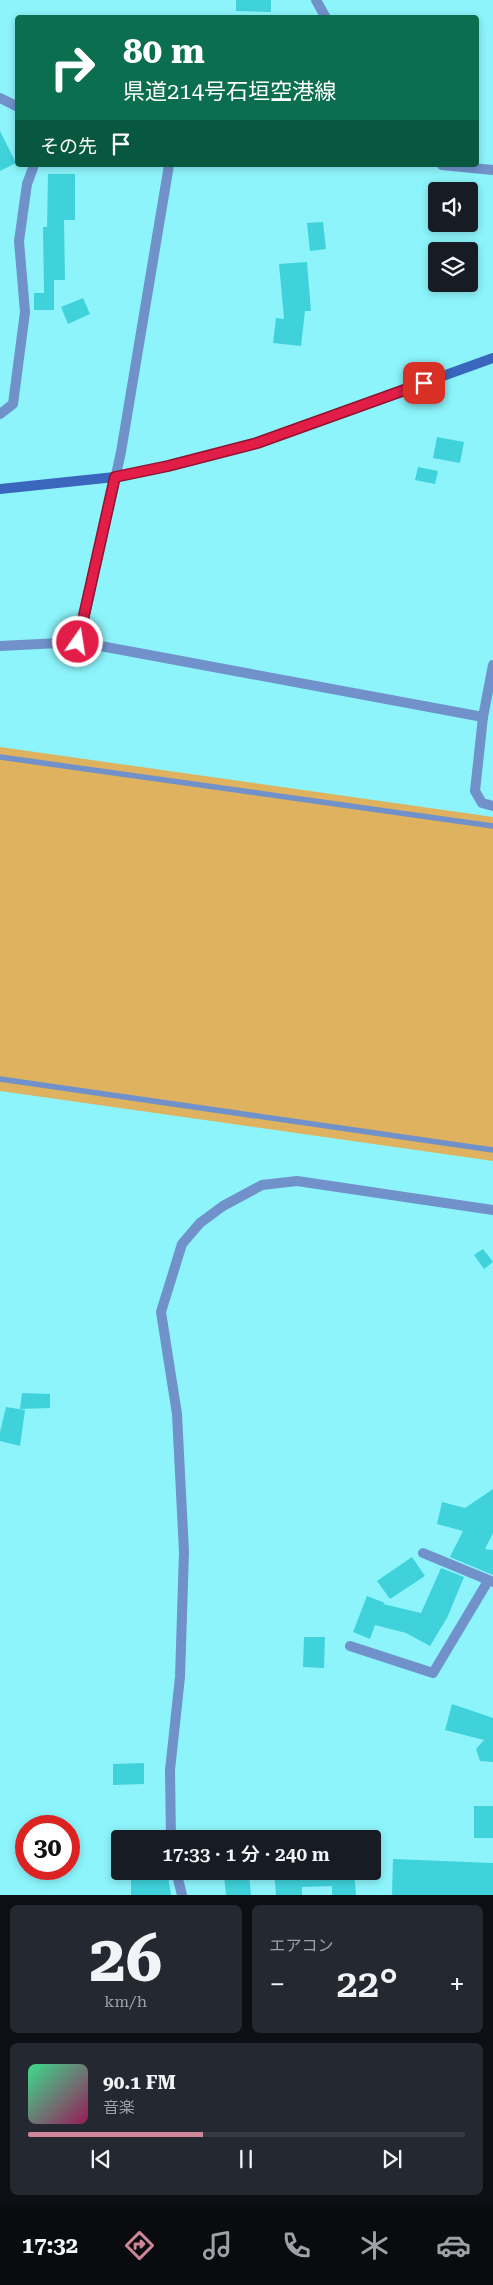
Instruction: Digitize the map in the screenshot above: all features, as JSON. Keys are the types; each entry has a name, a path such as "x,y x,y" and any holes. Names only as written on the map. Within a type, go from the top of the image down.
{"main road":[{"path":"0,489 115,477 168,466 257,443 493,358"}],"street":[{"path":"316,0 324,15"},
{"path":"0,98 15,106"},
{"path":"0,414 13,404 25,312 19,241 27,184 33,167"},
{"path":"78,642 115,477 168,167"},
{"path":"472,167 493,170"},
{"path":"0,646 78,642 483,716"},
{"path":"493,665 483,716 475,791 482,803 493,806"},
{"path":"172,1830 170,1770 180,1677 184,1552 177,1414 161,1312 182,1244 200,1223 224,1206 262,1185 297,1181 493,1210"},
{"path":"350,1646 433,1673 491,1582 423,1553"},
{"path":"178,1880 182,1895"}],"lane":[{"path":"0,757 493,826"},
{"path":"0,1080 493,1150"}],"shaded area":[{"path":"0,747 493,817 493,1161 0,1091"}],"building":[{"path":"236,0 271,0 271,12 236,11"},
{"path":"0,131 15,164 0,171"},
{"path":"48,174 75,174 75,220 64,220 65,280 54,280 54,310 34,310 34,293 44,293 43,227 47,227"},
{"path":"323,222 326,249 310,251 307,223"},
{"path":"307,262 311,311 305,311 301,346 273,343 276,318 284,319 279,264"},
{"path":"83,298 90,314 68,324 61,307"},
{"path":"437,437 464,442 460,463 433,458"},
{"path":"418,467 438,471 435,484 415,480"},
{"path":"483,1249 493,1262 484,1269 474,1255"},
{"path":"22,1393 50,1394 50,1408 20,1409"},
{"path":"6,1407 25,1410 20,1446 0,1441 0,1432"},
{"path":"493,1489 493,1533 485,1549 493,1550 493,1575 450,1557 463,1531 437,1524 442,1502 465,1508"},
{"path":"412,1557 425,1576 390,1599 377,1581"},
{"path":"441,1568 464,1577 447,1618 430,1646 406,1633 375,1625 370,1639 353,1632 367,1596 385,1603 383,1604 421,1613"},
{"path":"304,1637 325,1637 324,1668 303,1667"},
{"path":"452,1704 493,1718 493,1762 480,1761 476,1749 484,1740 445,1730"},
{"path":"144,1763 144,1784 113,1785 113,1764"},
{"path":"474,1806 493,1806 493,1838 474,1838"},
{"path":"393,1859 493,1863 493,1895 392,1895"},
{"path":"131,1880 169,1880 171,1895 131,1895"},
{"path":"224,1880 250,1880 251,1895 226,1895"},
{"path":"275,1880 355,1880 356,1895 332,1895 332,1886 302,1887 302,1895 276,1895"}],"route":[{"path":"78,642 115,477 168,466 257,443 424,383"}]}
